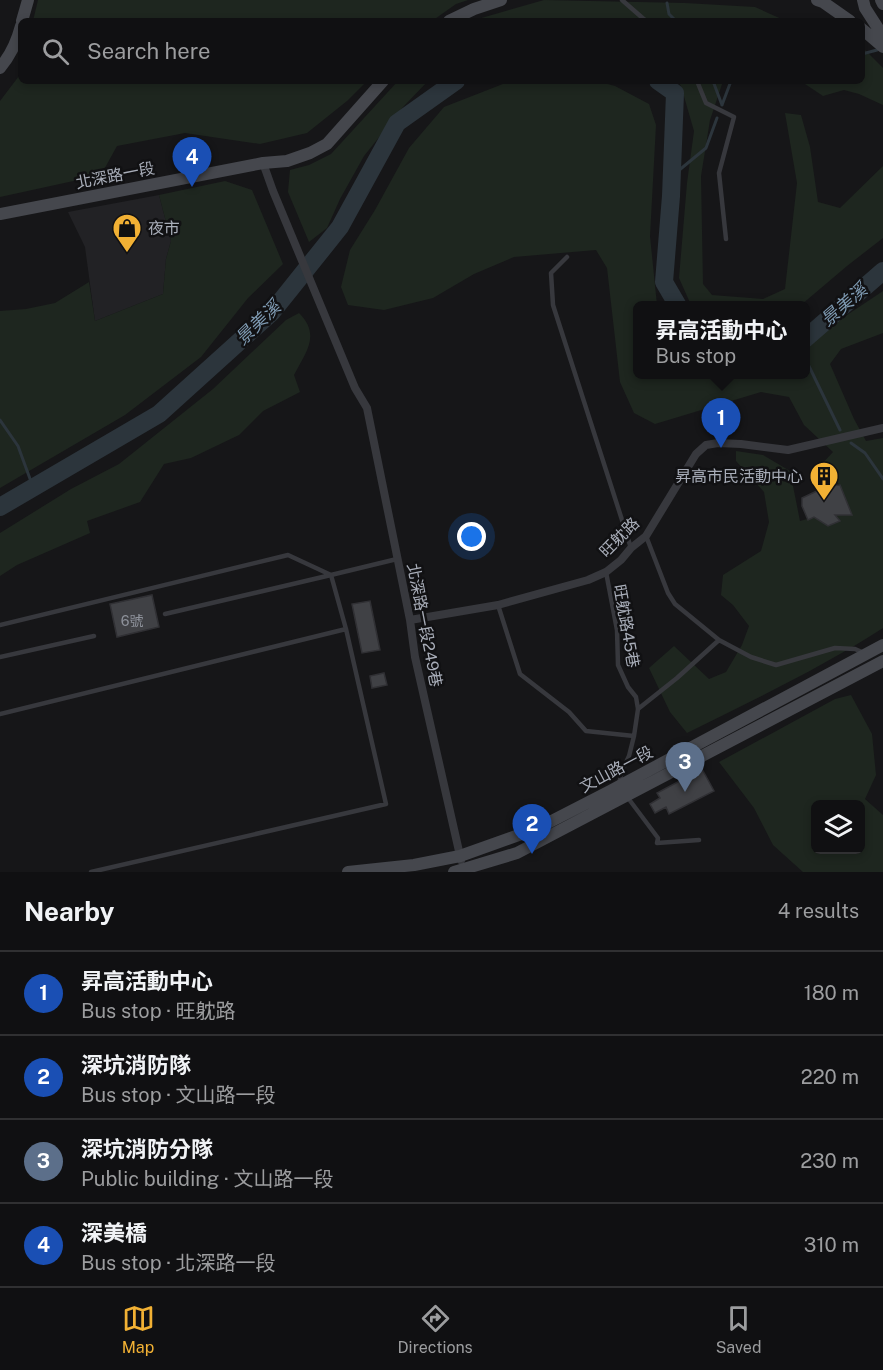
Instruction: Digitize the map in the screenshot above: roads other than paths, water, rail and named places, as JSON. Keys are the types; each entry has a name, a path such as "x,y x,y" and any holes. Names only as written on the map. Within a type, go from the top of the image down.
{"main road":[{"path":"23,18 28,0"},
{"path":"455,18 501,0"},
{"path":"816,0 823,2 846,18"},
{"path":"863,0 865,8 883,36"},
{"path":"881,0 883,4"},
{"path":"865,32 883,47"},
{"path":"0,68 18,36"},
{"name":"北深路一段","path":"0,214 263,163 287,161 327,144 380,84"},
{"name":"文山路一段","path":"459,871 516,853 883,645"},
{"name":"文山路一段","path":"348,872 414,865 460,856 538,828 623,791 883,661"}],"street":[{"name":"北深路一段249巷","path":"263,163 355,388 367,408 410,620 415,657 460,856 459,871"},
{"name":"旺躭路","path":"410,620 498,605 588,580 606,572 646,536 696,454 706,445 741,444 788,450 883,428"}],"lane":[{"path":"622,0 643,18"},
{"path":"698,84 706,103 734,117 719,173 726,239"},
{"path":"567,257 551,273 553,305 631,548"},
{"path":"646,536 668,593 675,604 719,640 751,657 776,665 835,648 855,649 866,654"},
{"path":"0,625 288,555 331,575 346,629 386,804 91,872"},
{"path":"165,614 397,559"},
{"name":"旺躭路45巷","path":"606,572 617,630 618,665 628,687 636,697 638,709"},
{"path":"498,605 520,674 569,712 586,730 634,736"},
{"path":"0,714 346,629"},
{"path":"0,657 94,636"},
{"path":"699,840 657,843 658,837 623,791 622,771 629,756 638,709 719,640"}],"waterway":[{"path":"667,3 669,14 673,18"},
{"path":"865,53 877,50"},
{"name":"景美溪","path":"0,507 159,414 272,312 340,227 397,123 452,84"},
{"name":"景美溪","path":"662,84 675,93 671,196 664,282 675,301"},
{"path":"714,84 722,105"},
{"path":"722,105 730,84"},
{"path":"672,176 706,148 717,118"},
{"name":"景美溪","path":"810,335 883,271"},
{"path":"810,368 840,430"},
{"path":"0,420 18,446 33,487"},
{"path":"851,443 865,453 883,479"}],"place":[{"name":"深美橋","path":"192,187"},
{"name":"夜市","path":"127,254"},
{"name":"昇高活動中心","path":"721,448"},
{"name":"昇高市民活動中心","path":"824,502"},
{"name":"深坑消防分隊","path":"685,792"},
{"name":"深坑消防隊","path":"532,854"}]}
